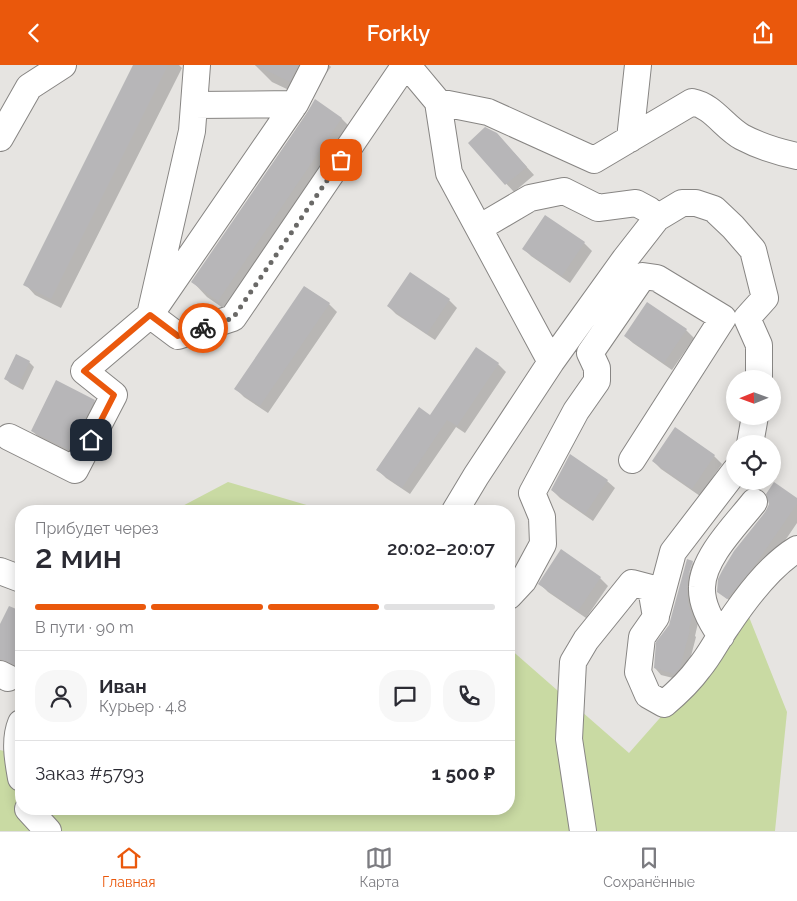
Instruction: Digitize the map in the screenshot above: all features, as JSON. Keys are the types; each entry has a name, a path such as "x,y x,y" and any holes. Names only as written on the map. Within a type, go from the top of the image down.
{"street":[{"path":"0,138 39,72 63,65"},
{"path":"150,315 192,131 197,65"},
{"path":"4,446 75,470 114,395 84,371 150,315 295,104 315,65"},
{"path":"150,315 178,336 233,318 406,65 438,103 449,173 551,362"},
{"path":"630,139 638,65"},
{"path":"438,103 488,112 594,160 692,102 702,104 741,137 778,152 797,156"},
{"path":"194,105 295,104"},
{"path":"479,228 530,198 564,191 598,208 636,203 649,210 657,218"},
{"path":"459,505 551,362 657,218 682,203 696,203 714,209 754,250 765,298 735,318 632,460"},
{"path":"515,590 523,581 543,544 542,517 532,493 576,411 597,381 597,368 590,353 643,276 657,278 735,318 759,345 759,370"},
{"path":"726,483 673,552 656,617 642,637 638,672 648,695 664,703 681,690 693,676 755,587 788,555 797,549"},
{"path":"721,636 709,618 703,595 703,583 707,568 717,549 754,502"},
{"path":"0,571 15,577"},
{"path":"583,831 569,739 573,662 586,640 632,583 651,588 656,617"},
{"path":"33,815 48,831"}],"green space":[{"path":"228,482 307,505 184,505"},
{"path":"749,617 787,712 775,831 0,831 0,750 15,754 15,815 515,815 515,653 629,753"}],"building":[{"path":"133,65 168,65 51,299 23,285"},
{"path":"255,65 298,65 290,82"},
{"path":"315,99 342,118 218,301 191,282"},
{"path":"485,127 497,133 527,167 505,185 468,143"},
{"path":"545,215 585,242 562,276 522,249"},
{"path":"410,272 450,299 427,334 387,306"},
{"path":"304,286 330,303 260,406 234,389"},
{"path":"647,302 687,329 664,363 624,336"},
{"path":"476,347 499,363 457,426 447,420 402,488 376,470 419,407 430,415"},
{"path":"16,354 30,361 18,386 4,379"},
{"path":"56,380 95,400 69,450 31,431"},
{"path":"675,427 715,455 692,489 652,461"},
{"path":"570,454 608,480 585,514 551,490"},
{"path":"781,487 797,498 797,504 755,565 727,599 717,592 718,579 734,551 766,511 769,504 766,494 769,490 781,490"},
{"path":"561,549 601,577 578,611 538,584"},
{"path":"687,559 693,561 687,587 688,603 692,616 680,668 674,674 654,668 656,642 669,625"},
{"path":"9,606 15,608 15,665 0,659 0,624"}],"way so far":[{"path":"203,328 233,318 341,160"}],"route":[{"path":"91,440 114,395 84,371 150,315 178,336 203,328"}]}
